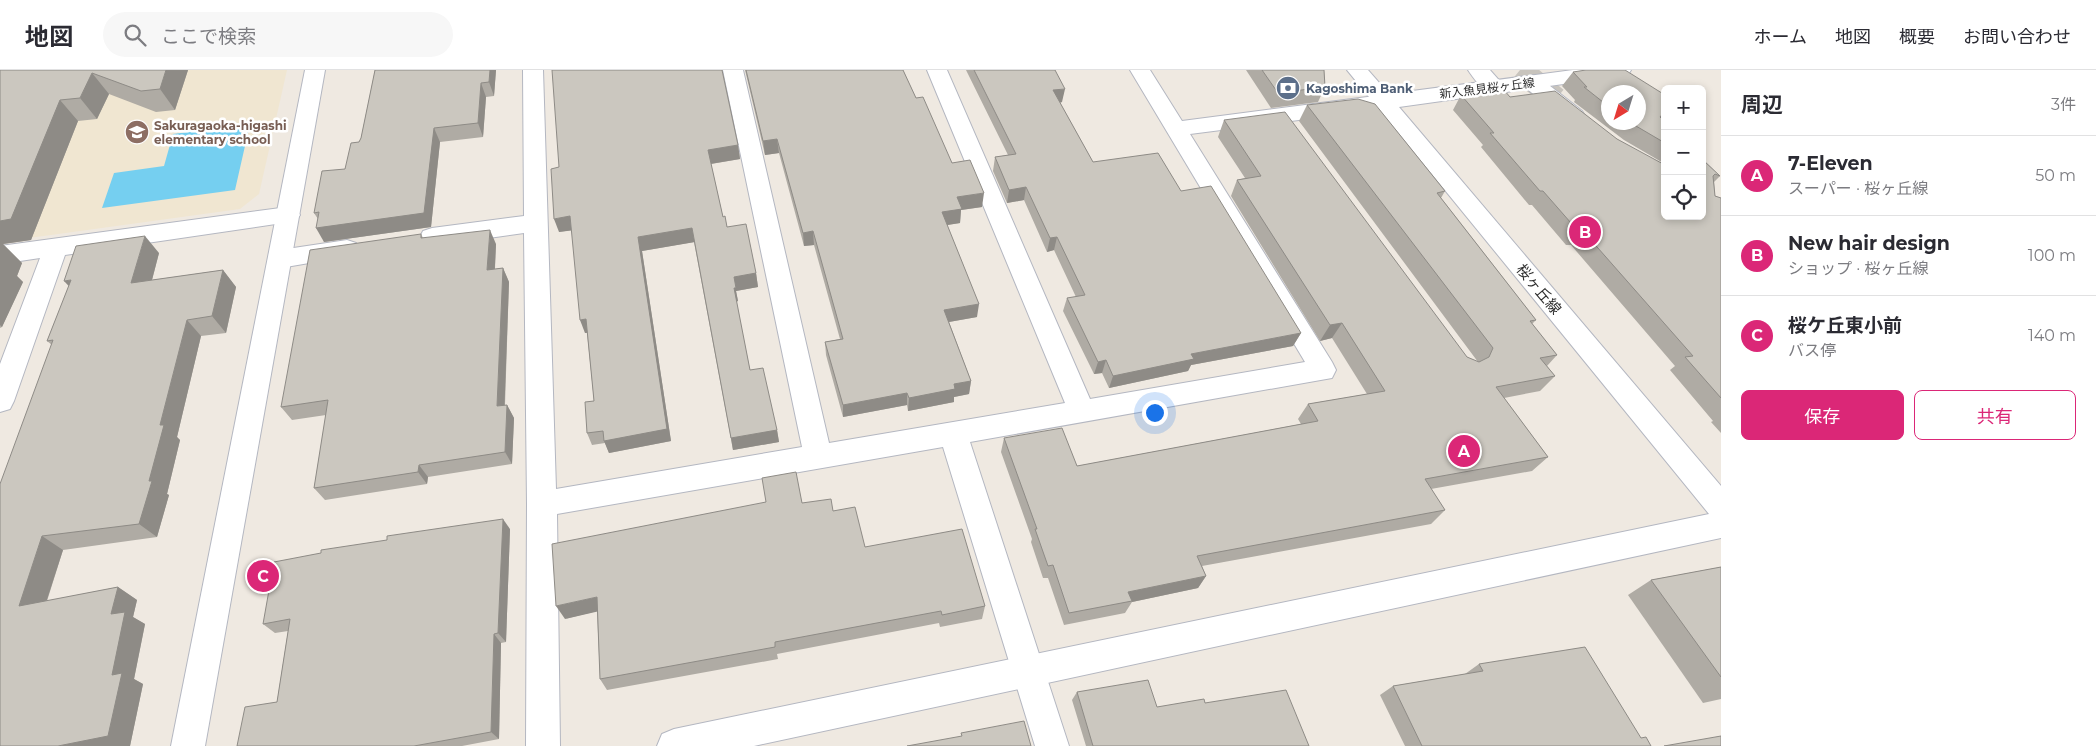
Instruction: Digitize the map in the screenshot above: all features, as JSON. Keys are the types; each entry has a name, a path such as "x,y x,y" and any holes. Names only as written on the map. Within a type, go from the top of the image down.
{"street":[{"path":"188,746 315,70"},
{"path":"534,70 542,504 543,746"},
{"path":"733,70 818,456"},
{"path":"937,70 1082,411"},
{"path":"542,504 1323,370 1140,70"},
{"name":"桜ヶ丘線","path":"1357,70 1721,507"},
{"path":"1478,70 1494,87"},
{"name":"新入魚見桜ヶ丘線","path":"1176,129 1621,70"},
{"path":"1533,83 1592,130"},
{"path":"1280,115 1298,138"},
{"path":"0,255 288,215"},
{"path":"412,240 537,223"},
{"path":"280,258 365,246"},
{"path":"0,401 56,247"},
{"path":"954,433 1052,746"},
{"path":"674,746 1721,525"}],"shaded area":[{"name":"Sakuragaoka-higashi elementary school","path":"0,70 287,70 259,194 240,209 0,242"}],"water":[{"path":"250,124 235,190 102,208 114,173 164,166 173,134"}],"building":[{"path":"0,70 166,70 160,89 141,91 92,73 80,98 60,100 11,219 0,221"},
{"path":"375,70 490,70 489,82 481,83 478,123 434,128 424,213 316,228 319,212 314,213 322,171 345,169 351,143 359,142 361,138"},
{"path":"552,70 722,70 738,145 708,150 727,227 746,224 756,273 734,277 736,288 734,288 750,370 763,368 777,430 731,438 692,228 638,237 667,429 604,441 603,431 587,433 585,402 594,401 586,319 580,320 570,216 554,219 551,169 559,167"},
{"path":"746,70 903,70 916,98 923,97 952,163 970,160 984,193 957,197 962,209 942,212 979,304 944,310 971,381 954,384 955,389 909,398 907,393 843,405 825,342 843,339 813,231 803,233 777,139 763,141"},
{"path":"974,70 1055,70 1065,89 1053,90 1093,162 1158,153 1181,191 1211,186 1301,333 1191,354 1194,359 1113,376 1106,360 1098,362 1067,298 1085,295 1057,237 1050,238 1026,187 1009,190 995,157 1016,154"},
{"path":"1262,70 1324,70 1325,87 1278,93"},
{"path":"1625,70 1661,92 1661,141 1643,130 1646,130 1646,85 1601,85 1601,100 1584,87 1587,87 1573,72"},
{"path":"1504,90 1510,97 1555,91 1601,127 1601,130 1605,130 1617,139 1661,163 1661,220 1706,220 1706,163 1720,176 1715,174 1713,176 1715,196 1721,198 1721,398 1685,357 1693,356 1583,231 1578,231 1543,191 1540,191 1490,133 1494,133 1461,95"},
{"path":"1358,99 1375,104 1445,191 1437,193 1536,320 1530,321 1557,355 1540,358 1555,376 1496,387 1548,457 1425,479 1445,510 1197,556 1206,576 1128,592 1132,601 1069,613 1053,565 1048,566 1035,529 1037,529 1004,438 1062,428 1077,466 1318,421 1308,404 1385,391 1342,323 1330,325 1237,180 1261,176 1224,120 1285,112 1467,357 1479,362 1489,357 1493,348 1307,105"},
{"path":"490,230 487,270 503,268 497,406 507,405 505,452 419,465 418,472 314,488 328,400 281,407 310,250 421,234 421,238"},
{"path":"145,236 131,283 223,270 212,316 187,320 160,425 164,425 149,481 152,481 139,524 42,536 19,606 118,587 111,614 125,612 112,675 122,673 108,736 58,746 0,746 0,484 53,340 47,341 71,280 64,281 76,246"},
{"path":"796,472 802,503 831,499 833,511 855,507 865,547 962,529 985,606 942,615 941,611 775,642 775,647 600,679 597,597 556,606 552,544 766,502 762,478"},
{"path":"503,519 498,633 494,634 491,732 414,746 237,746 245,707 277,702 290,619 263,624 274,562 321,553 321,550 387,540 387,536"},
{"path":"1721,567 1721,677 1651,580"},
{"path":"1585,647 1641,738 1646,737 1651,746 1422,746 1393,686 1483,671 1479,664"},
{"path":"1148,680 1157,707 1204,699 1205,703 1286,690 1309,746 1093,746 1077,692"},
{"path":"1024,721 1031,746 907,746 962,736 961,733"},
{"path":"1721,736 1721,746 1664,746"}],"tunnel":[{"path":"1520,70 1556,99"}],"place":[{"name":"Kagoshima Bank","path":"1288,88"},
{"name":"Sakuragaoka-higashi elementary school","path":"137,132"},
{"name":"New hair design","path":"1585,232"},
{"name":"7-Eleven","path":"1464,451"},
{"name":"桜ケ丘東小前","path":"263,576"}]}
